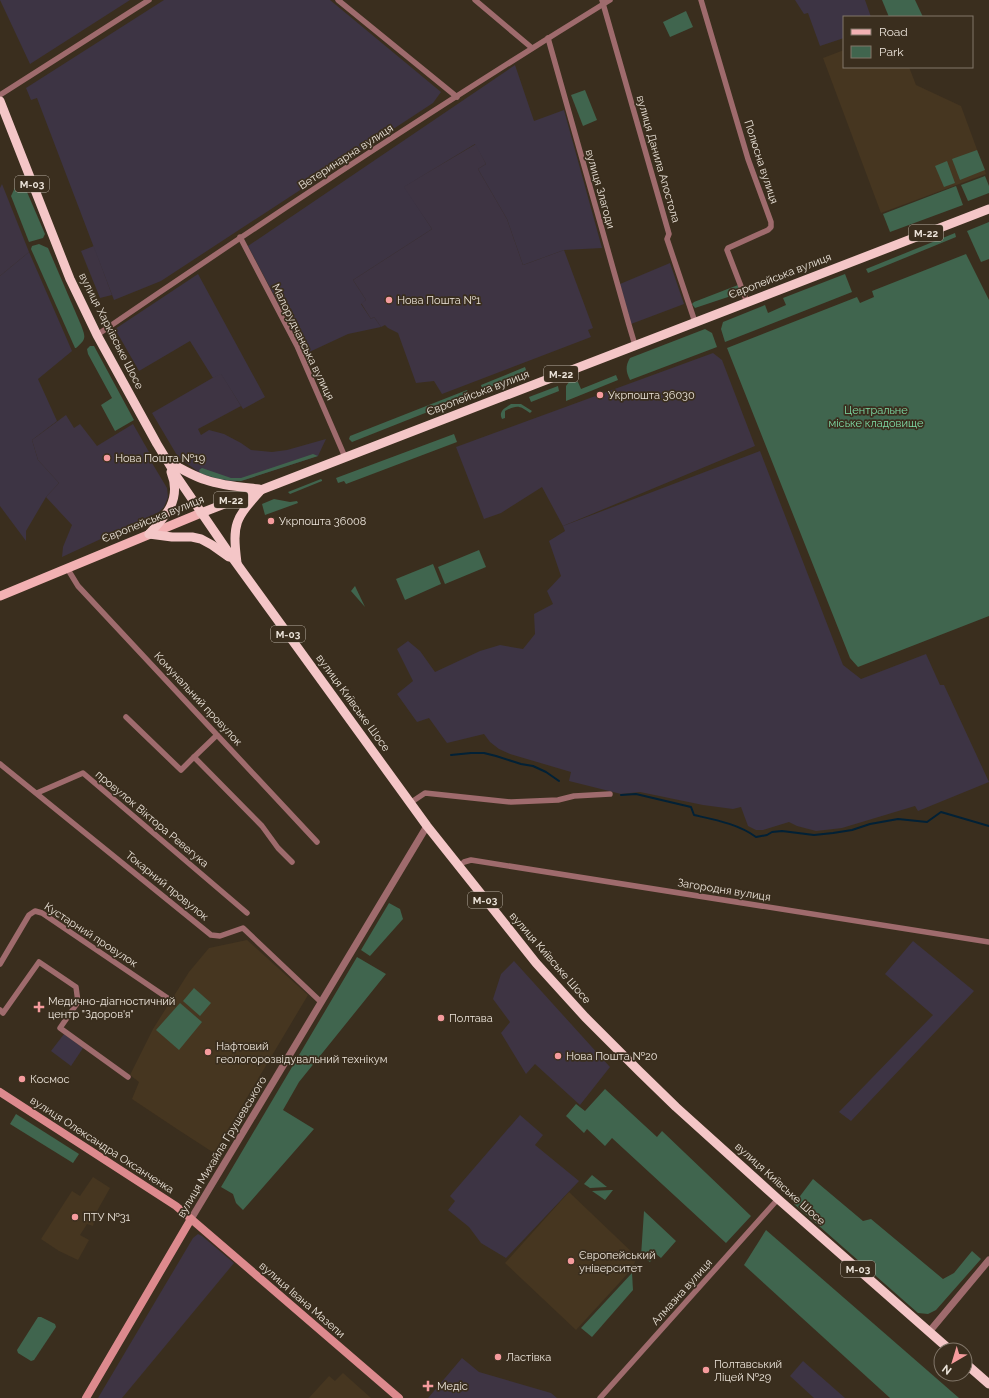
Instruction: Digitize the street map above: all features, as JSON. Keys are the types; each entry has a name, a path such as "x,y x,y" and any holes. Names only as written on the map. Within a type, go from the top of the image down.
{"highway":[{"name":"вулиця Харківське Шосе","path":"0,101 70,279 97,335 167,462 177,477"},
{"name":"Європейська вулиця","path":"201,513 989,209"},
{"path":"167,462 206,480 228,485 262,489"},
{"path":"148,534 164,517 172,505 175,484 167,462"},
{"name":"вулиця Київське Шосе","path":"177,477 237,564 410,803 458,866 536,963 585,1017 676,1107 941,1342"},
{"path":"237,564 234,541 236,522 262,489"},
{"path":"148,534 201,539 212,545 237,564"},
{"path":"973,1370 989,1384"}],"main road":[{"name":"Європейська вулиця","path":"0,596 201,513"},
{"name":"вулиця Олександра Оксанченка","path":"0,1092 176,1206 191,1219"},
{"name":"вулиця Михайла Грушевського","path":"86,1398 191,1219"},
{"name":"вулиця Івана Мазепи","path":"191,1219 399,1398"}],"street":[{"path":"0,95 148,0"},
{"path":"338,0 457,97"},
{"path":"475,0 532,48"},
{"name":"Ветеринарна вулиця","path":"97,335 240,237 602,2 610,0"},
{"name":"Полюсна вулиця","path":"701,0 743,144 771,222 771,227 768,230 728,248 727,250 747,302"},
{"name":"вулиця Данила Апостола","path":"602,2 669,234 667,239 694,322"},
{"name":"вулиця Злагоди","path":"548,38 580,155 636,345"},
{"name":"Малорудчанська вулиця","path":"240,237 297,346 345,457"},
{"name":"Комунальний провулок","path":"67,568 78,586 317,842"},
{"path":"126,717 181,770 217,735"},
{"path":"194,757 262,826 278,848 292,862"},
{"name":"Токарний провулок","path":"0,764 211,936 220,936 243,928 321,1002"},
{"name":"провулок Віктора Ревегука","path":"37,794 83,773 247,913"},
{"path":"410,803 425,793 511,802 558,800 574,796 610,794"},
{"name":"вулиця Михайла Грушевського","path":"191,1219 427,826"},
{"name":"Загородня вулиця","path":"458,866 471,860 989,942"},
{"name":"Кустарний провулок","path":"0,964 29,915 35,911 42,913 59,924 169,999"},
{"path":"0,1010 3,1013 39,962 76,987 78,1002 60,1028 128,1077"},
{"name":"Алмазна вулиця","path":"600,1398 778,1199"},
{"path":"929,1332 989,1260"}],"shaded area":[{"path":"0,0 130,0 30,64"},
{"path":"164,0 330,0 441,92 433,103 161,281 114,300 37,98 31,100 26,88"},
{"path":"795,0 865,0 871,16 843,16 843,38 820,46 808,13 804,14"},
{"path":"843,50 843,68 909,68 916,85 961,106 986,174 881,213 823,58"},
{"path":"515,65 534,121 564,110 602,248 564,250 523,265 507,219 478,169 486,164 475,144 404,187 432,229 353,280 366,300 361,304 371,319 374,317 381,327 348,334 305,354 248,246"},
{"path":"476,144 486,164 478,169 507,219 523,265 564,250 593,328 588,330 591,337 442,394 434,381 416,383 398,333 385,325 381,327 374,317 371,319 361,303 366,300 353,280 432,229 403,187"},
{"path":"2,184 29,252 0,276 0,188"},
{"path":"94,246 112,295 100,298 81,251"},
{"path":"29,252 72,351 38,379 57,421 32,440 38,460 59,483 46,497 26,531 26,541 0,506 0,276"},
{"path":"670,263 684,304 631,324 620,284"},
{"path":"198,274 265,397 243,409 221,374 213,378 190,341 139,371 115,329"},
{"path":"713,353 722,360 755,446 563,526 542,487 501,513 484,519 456,447"},
{"path":"221,373 241,406 198,429 201,435 209,430 224,434 251,450 272,452 287,450 326,439 318,456 241,481 218,479 200,473 178,457 152,413"},
{"path":"66,415 74,428 80,424 97,446 133,424 149,452 152,463 167,488 168,497 164,507 159,512 62,557 63,547 72,525 46,497 59,483 38,460 32,440"},
{"path":"760,451 843,665 861,679 926,654 940,685 944,685 989,782 918,811 915,806 842,828 816,831 797,826 789,822 763,830 756,830 748,826 741,807 733,809 703,805 640,792 621,794 569,781 571,772 510,754 499,749 490,742 484,734 447,743 429,718 417,722 397,694 413,681 397,649 408,641 420,651 435,672 480,651 500,645 523,649 535,634 534,614 553,604 547,591 561,576 549,541 565,531 563,526"},
{"name":"Нафтовий геологорозвідувальний технікум","path":"247,940 308,995 214,1153 132,1099 139,1082 130,1075 153,1029 189,972 209,948"},
{"path":"913,941 974,991 851,1121 839,1112 933,1015 885,974"},
{"path":"514,961 610,1067 580,1105 535,1064 526,1074 501,1033 510,1022 493,999 501,974"},
{"path":"64,1034 83,1048 71,1066 51,1051"},
{"path":"520,1115 543,1135 535,1145 579,1181 506,1258 481,1243 469,1227 448,1210 455,1201 450,1196"},
{"name":"ПТУ №31","path":"93,1177 110,1188 97,1211 93,1226 87,1224 80,1235 89,1240 78,1260 59,1251 41,1239 72,1191 80,1196"},
{"name":"Європейський університет","path":"569,1192 637,1257 632,1269 576,1330 505,1263"},
{"path":"198,1234 234,1263 122,1398 98,1398 193,1238"},
{"path":"462,1358 479,1372 551,1393 557,1398 428,1398"},
{"path":"803,1361 845,1398 814,1398 790,1376"},
{"path":"343,1373 371,1398 309,1398 329,1376 335,1381"}],"green space":[{"path":"882,0 915,0 923,16 889,16"},
{"path":"686,11 693,27 670,37 663,22"},
{"path":"585,90 597,120 583,126 571,95"},
{"path":"977,150 985,170 960,180 952,159"},
{"path":"947,161 955,183 944,187 935,166"},
{"path":"985,176 989,186 989,193 968,201 961,185"},
{"path":"21,178 45,234 43,238 29,242 11,196 19,179"},
{"path":"956,186 963,205 890,232 883,214"},
{"path":"989,222 989,259 981,262 967,231"},
{"path":"955,233 956,237 868,273 866,269"},
{"path":"39,244 48,248 83,329 84,338 76,348 31,249 32,246"},
{"name":"Центральне міське кладовище","path":"966,254 989,300 989,616 858,667 850,658 727,348 857,297 860,303 874,297 872,291"},
{"path":"845,274 852,292 725,342 721,329 723,322 765,305 768,313 786,305 783,298"},
{"path":"738,285 740,290 737,294 695,308 692,304 694,302"},
{"path":"705,329 712,333 717,347 630,380 627,364 630,358"},
{"path":"90,346 94,346 134,420 115,431 101,405 112,398 88,354 87,349"},
{"path":"525,367 527,373 485,389 482,388 481,385"},
{"path":"616,375 618,380 566,401 566,386 569,382 573,380 578,382 581,389"},
{"path":"558,386 559,391 531,402 529,397"},
{"path":"467,390 469,394 468,396 352,442 349,439 350,436"},
{"path":"511,404 521,404 532,411 530,413 523,408 515,407 505,411 505,418 502,419 501,414 504,408"},
{"path":"454,434 457,442 346,484 344,481 338,483 336,478"},
{"path":"313,454 318,456 241,481 215,478 200,473 199,470 202,468 231,478 241,478"},
{"path":"321,479 322,481 290,494 288,492"},
{"path":"274,499 290,502 297,501 298,503 265,515 262,504"},
{"path":"479,550 486,567 445,584 438,567"},
{"path":"433,564 441,584 405,600 396,579"},
{"path":"355,586 365,607 351,591"},
{"path":"389,903 400,909 403,919 370,956 361,950"},
{"path":"357,957 386,974 299,1082 283,1110 314,1129 243,1210 236,1203 233,1194 221,1187"},
{"path":"194,988 211,1003 200,1016 183,1001"},
{"path":"180,1003 202,1022 179,1050 156,1030"},
{"path":"605,1089 657,1137 662,1131 751,1216 726,1243 612,1138 605,1146 587,1129 584,1133 566,1116 576,1104 585,1111"},
{"path":"16,1114 79,1154 73,1163 10,1124"},
{"path":"592,1175 607,1187 590,1188 584,1184"},
{"path":"813,1179 863,1221 871,1219 943,1279 954,1273 972,1251 981,1259 936,1310 928,1314 918,1313 794,1204"},
{"path":"613,1190 605,1200 592,1191"},
{"path":"644,1211 676,1241 661,1258 656,1254 650,1262 641,1256"},
{"path":"766,1230 933,1375 933,1382 941,1382 959,1398 890,1398 744,1265"},
{"path":"632,1273 633,1290 592,1337 581,1328"},
{"path":"38,1317 55,1324 56,1327 34,1360 31,1361 18,1353 17,1350"}],"waterway":[{"path":"451,755 484,753 533,766 546,772 559,781"},
{"path":"621,795 636,794 691,807 694,815 734,826 756,837 767,835 772,832 782,831 814,835 833,833 898,819 927,822 941,812 989,826"}],"place":[{"name":"Нова Пошта №1","path":"389,300"},
{"name":"Укрпошта 36030","path":"600,395"},
{"name":"Нова Пошта №19","path":"107,458"},
{"name":"Укрпошта 36008","path":"271,521"},
{"name":"Медично-діагностичний центр \"Здоров'я\"","path":"39,1007"},
{"name":"Полтава","path":"441,1018"},
{"name":"Нафтовий геологорозвідувальний технікум","path":"208,1052"},
{"name":"Нова Пошта №20","path":"558,1056"},
{"name":"Космос","path":"22,1079"},
{"name":"ПТУ №31","path":"75,1217"},
{"name":"Європейський університет","path":"571,1261"},
{"name":"Ластівка","path":"498,1357"},
{"name":"Полтавський Ліцей №29","path":"706,1370"},
{"name":"Медіс","path":"428,1386"}]}
